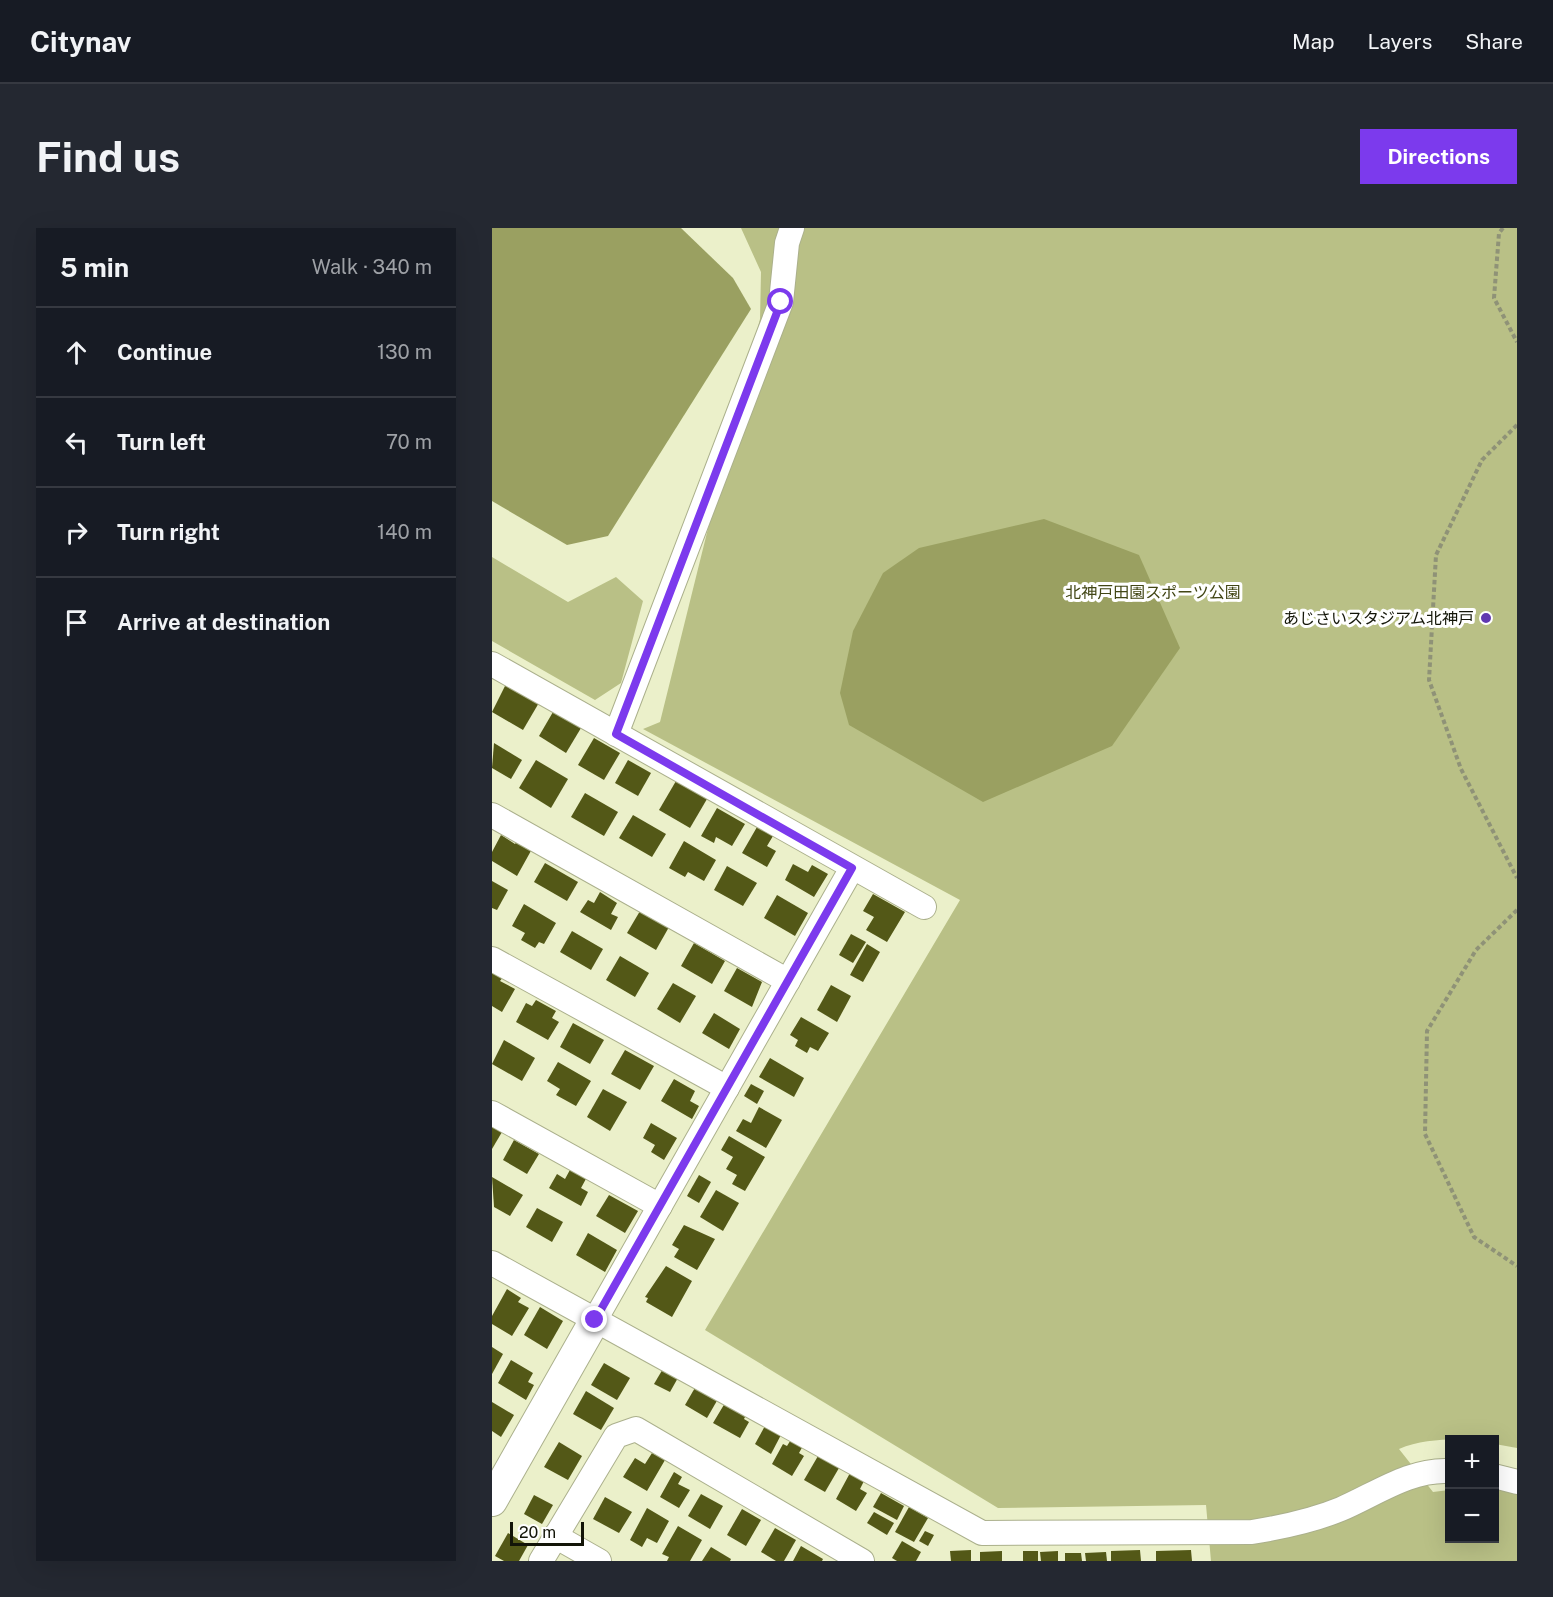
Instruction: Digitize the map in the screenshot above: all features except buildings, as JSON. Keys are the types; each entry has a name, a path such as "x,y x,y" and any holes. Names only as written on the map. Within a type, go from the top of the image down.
{"street":[{"path":"616,734 781,302 787,243 792,228"},
{"path":"492,664 924,907"},
{"path":"492,815 788,981"},
{"path":"492,1501 852,868"},
{"path":"492,959 727,1088"},
{"path":"492,1113 660,1206"},
{"path":"493,1266 982,1533 1252,1532 1295,1525 1341,1509 1415,1475 1445,1471"},
{"path":"541,1561 616,1436 636,1429 862,1561"},
{"path":"1499,1477 1517,1482"},
{"path":"555,1536 599,1561"}],"path":[{"path":"1503,228 1499,233 1494,298 1517,342"},
{"path":"1517,426 1482,460 1436,555 1430,680 1461,769 1517,878"},
{"path":"1517,910 1476,950 1426,1031 1425,1134 1474,1237 1517,1266"}],"green space":[{"name":"北神戸田園スポーツ公園","path":"741,228 1517,228 1517,1448 1499,1445 1499,1435 1445,1435 1445,1440 1422,1442 1399,1449 1433,1492 1445,1490 1445,1543 1499,1543 1499,1484 1517,1480 1517,1561 1211,1561 1206,1505 998,1508 705,1330 960,900 643,729 660,722 760,319 761,272"},
{"path":"492,557 568,602 616,577 643,601 621,683 595,700 492,641"}],"shaded area":[{"path":"492,228 681,228 733,278 751,309 608,536 567,545 492,501"},
{"path":"1044,519 1139,555 1180,648 1112,746 983,802 849,725 840,693 853,631 883,573 919,548"}],"place":[{"name":"あじさいスタジアム北神戸","path":"1486,618"}],"route":[{"path":"595,1320 852,868 616,734 781,302"}]}
